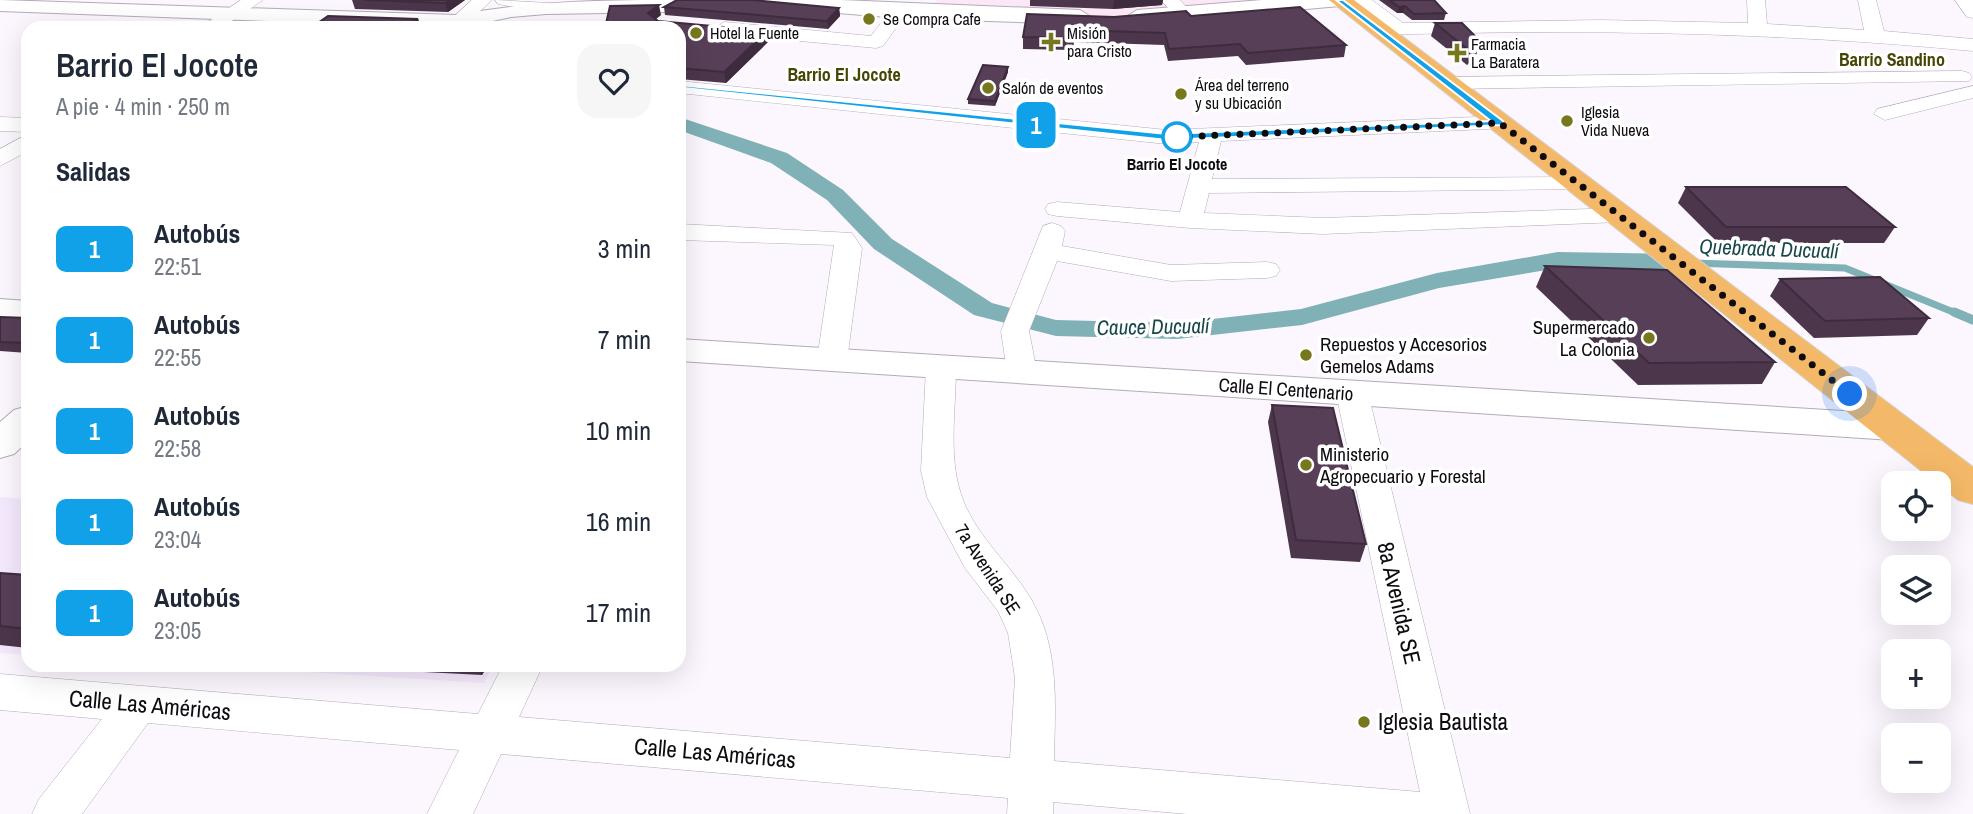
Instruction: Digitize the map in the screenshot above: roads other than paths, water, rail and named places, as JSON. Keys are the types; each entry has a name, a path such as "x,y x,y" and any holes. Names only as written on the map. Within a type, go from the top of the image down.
{"main road":[{"path":"1345,0 1388,29 1448,83 1973,489"}],"street":[{"path":"219,21 254,0"},
{"path":"459,21 483,0"},
{"path":"504,0 543,7"},
{"path":"468,21 499,12 642,0"},
{"path":"754,0 812,2 899,11 1108,19 1176,7 1345,0"},
{"path":"1756,0 1758,28"},
{"path":"1867,0 1875,35"},
{"path":"1964,0 1973,13"},
{"path":"612,3 667,13"},
{"path":"7,5 380,21"},
{"path":"702,26 876,42 899,11"},
{"path":"1388,29 1650,19 1875,35 1973,45"},
{"path":"1913,39 1969,84"},
{"path":"1448,83 1969,84"},
{"path":"1885,114 1969,84"},
{"path":"686,89 1167,137 1500,123"},
{"path":"0,124 21,125"},
{"path":"1190,220 1212,134"},
{"path":"0,159 21,146"},
{"path":"1199,186 1579,184"},
{"path":"1022,372 1015,331 1048,250 1058,200 1190,220 1323,226 1619,215"},
{"path":"686,232 843,238 849,248 832,360"},
{"path":"1048,250 1171,273 1267,270"},
{"path":"0,309 21,310"},
{"name":"Calle El Centenario","path":"686,351 1892,427"},
{"name":"7a Avenida SE","path":"942,367 938,471 944,497 978,558 1013,602 1028,633 1035,678 1030,797"},
{"name":"8a Avenida SE","path":"1352,393 1447,814"},
{"path":"0,444 21,425"},
{"path":"450,814 520,672"},
{"name":"Calle Las Américas","path":"0,692 489,734 1030,797 1430,814"},
{"path":"55,814 138,704"}],"waterway":[{"name":"Cauce Ducualí","path":"686,125 779,158 835,195 883,244 983,309 1056,328 1177,331 1302,317 1437,281 1558,260 1680,262"},
{"name":"Quebrada Ducualí","path":"1692,263 1845,268 1958,314"},
{"name":"Quebrada Ducualí","path":"1954,312 1973,320"}],"place":[{"name":"Se Compra Cafe","path":"869,19"},
{"name":"Hotel la Fuente","path":"696,33"},
{"name":"Misión para Cristo","path":"1051,42"},
{"name":"Farmacia La Baratera","path":"1457,53"},
{"name":"Salón de eventos","path":"988,88"},
{"name":"Área del terreno y su Ubicación","path":"1181,94"},
{"name":"Iglesia Vida Nueva","path":"1567,121"},
{"name":"Barrio El Jocote","path":"1177,137"},
{"name":"Supermercado La Colonia","path":"1649,338"},
{"name":"Repuestos y Accesorios Gemelos Adams","path":"1306,355"},
{"name":"Ministerio Agropecuario y Forestal","path":"1306,465"},
{"name":"Iglesia Bautista","path":"1364,722"}],"district":[{"name":"Barrio Sandino","path":"1892,60"},
{"name":"Barrio El Jocote","path":"844,75"}]}
